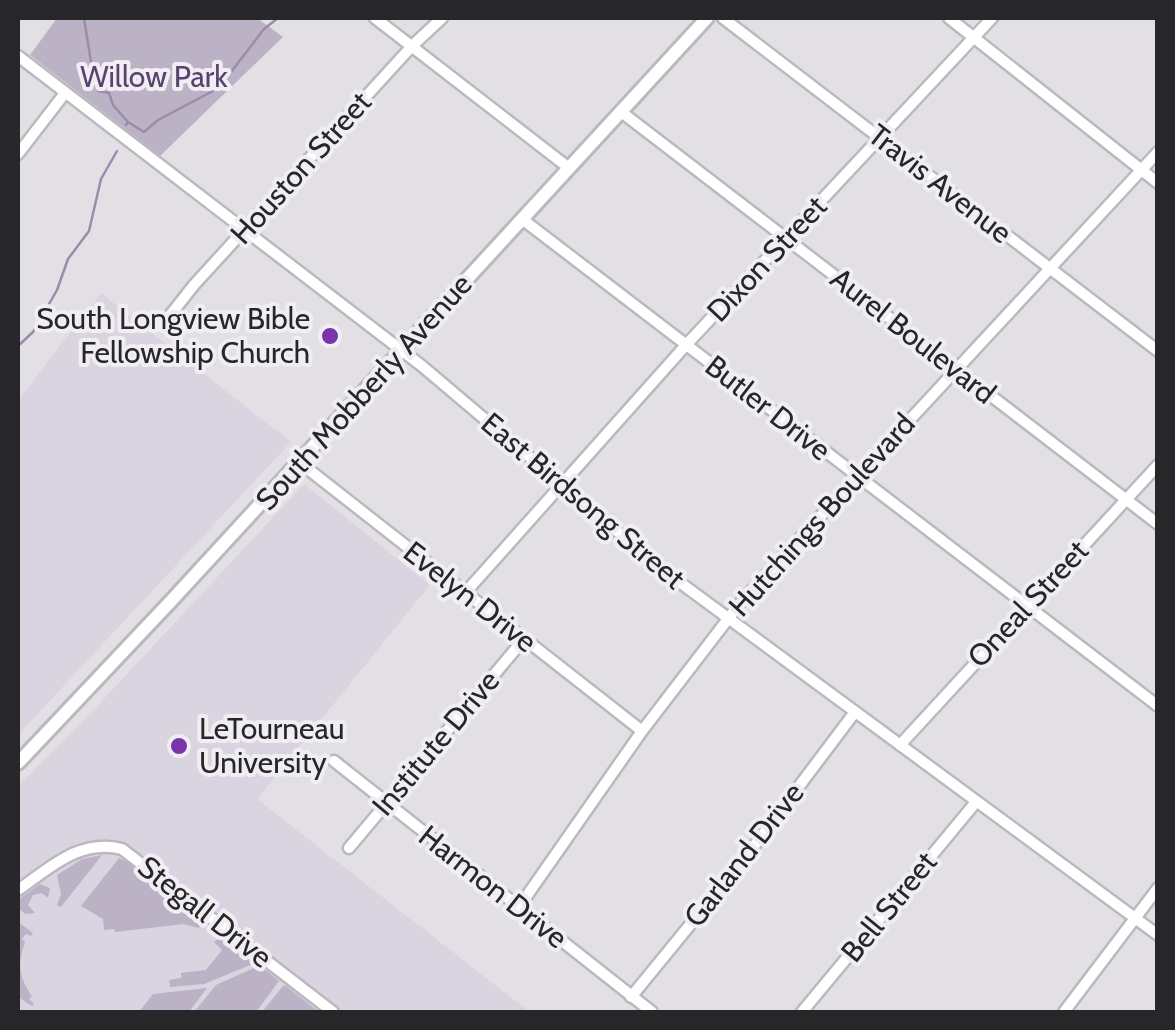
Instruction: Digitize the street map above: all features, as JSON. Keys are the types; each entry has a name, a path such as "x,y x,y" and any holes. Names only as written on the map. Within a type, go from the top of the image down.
{"main road":[{"name":"South Mobberly Avenue","path":"18,763 707,18"}],"street":[{"path":"375,18 570,168"},
{"name":"Houston Street","path":"164,323 194,285 442,18"},
{"name":"Travis Avenue","path":"723,18 1158,351"},
{"path":"949,18 1158,183"},
{"name":"Dixon Street","path":"465,593 686,345 992,18"},
{"name":"East Birdsong Street","path":"18,56 400,351 663,570 1158,936"},
{"path":"18,154 65,93"},
{"name":"Aurel Boulevard","path":"620,112 1158,524"},
{"name":"Hutchings Boulevard","path":"520,906 642,731 728,618 1158,152"},
{"name":"Butler Drive","path":"522,219 1158,706"},
{"name":"Evelyn Drive","path":"299,462 642,731"},
{"name":"Oneal Street","path":"900,745 1158,465"},
{"name":"Institute Drive","path":"350,848 524,639"},
{"name":"Garland Drive","path":"632,997 748,854 855,712"},
{"name":"Harmon Drive","path":"334,761 652,1012"},
{"name":"Bell Street","path":"802,1012 976,802"},
{"name":"Stegall Drive","path":"18,890 78,850 100,845 122,849 333,1012"},
{"path":"1064,1012 1158,888"}],"shaded area":[{"path":"101,293 291,442 18,735 18,400"},
{"name":"LeTourneau University","path":"304,484 430,585 257,799 530,1012 18,1012 18,786"}],"green space":[{"name":"Willow Park","path":"57,18 257,18 283,37 160,156 30,55"},
{"path":"102,855 61,907 57,905 61,894 57,875 82,859"},
{"path":"119,858 205,924 198,928 184,924 104,930 103,919 81,906"},
{"path":"40,884 50,888 48,898 42,893 33,895 28,905 35,913 25,914 18,908 18,900"},
{"path":"18,922 33,933 22,939 25,942 20,963 32,1006 18,997"},
{"path":"223,936 255,963 204,984 170,987 169,980 181,978 181,973 206,970 222,950 214,942"},
{"path":"262,967 279,981 256,1012 194,1012 216,985"},
{"path":"286,986 319,1012 262,1012"},
{"path":"207,988 189,1012 139,1012 153,994"}],"waterway":[{"path":"84,18 91,62"},
{"path":"128,122 144,132 158,120 211,92 278,18"},
{"path":"92,67 98,91 109,93 113,105 128,122 126,125"},
{"path":"18,346 33,332 57,290 68,259 89,231 101,179 117,151"}],"place":[{"name":"South Longview Bible Fellowship Church","path":"330,336"},
{"name":"LeTourneau University","path":"179,746"}]}
